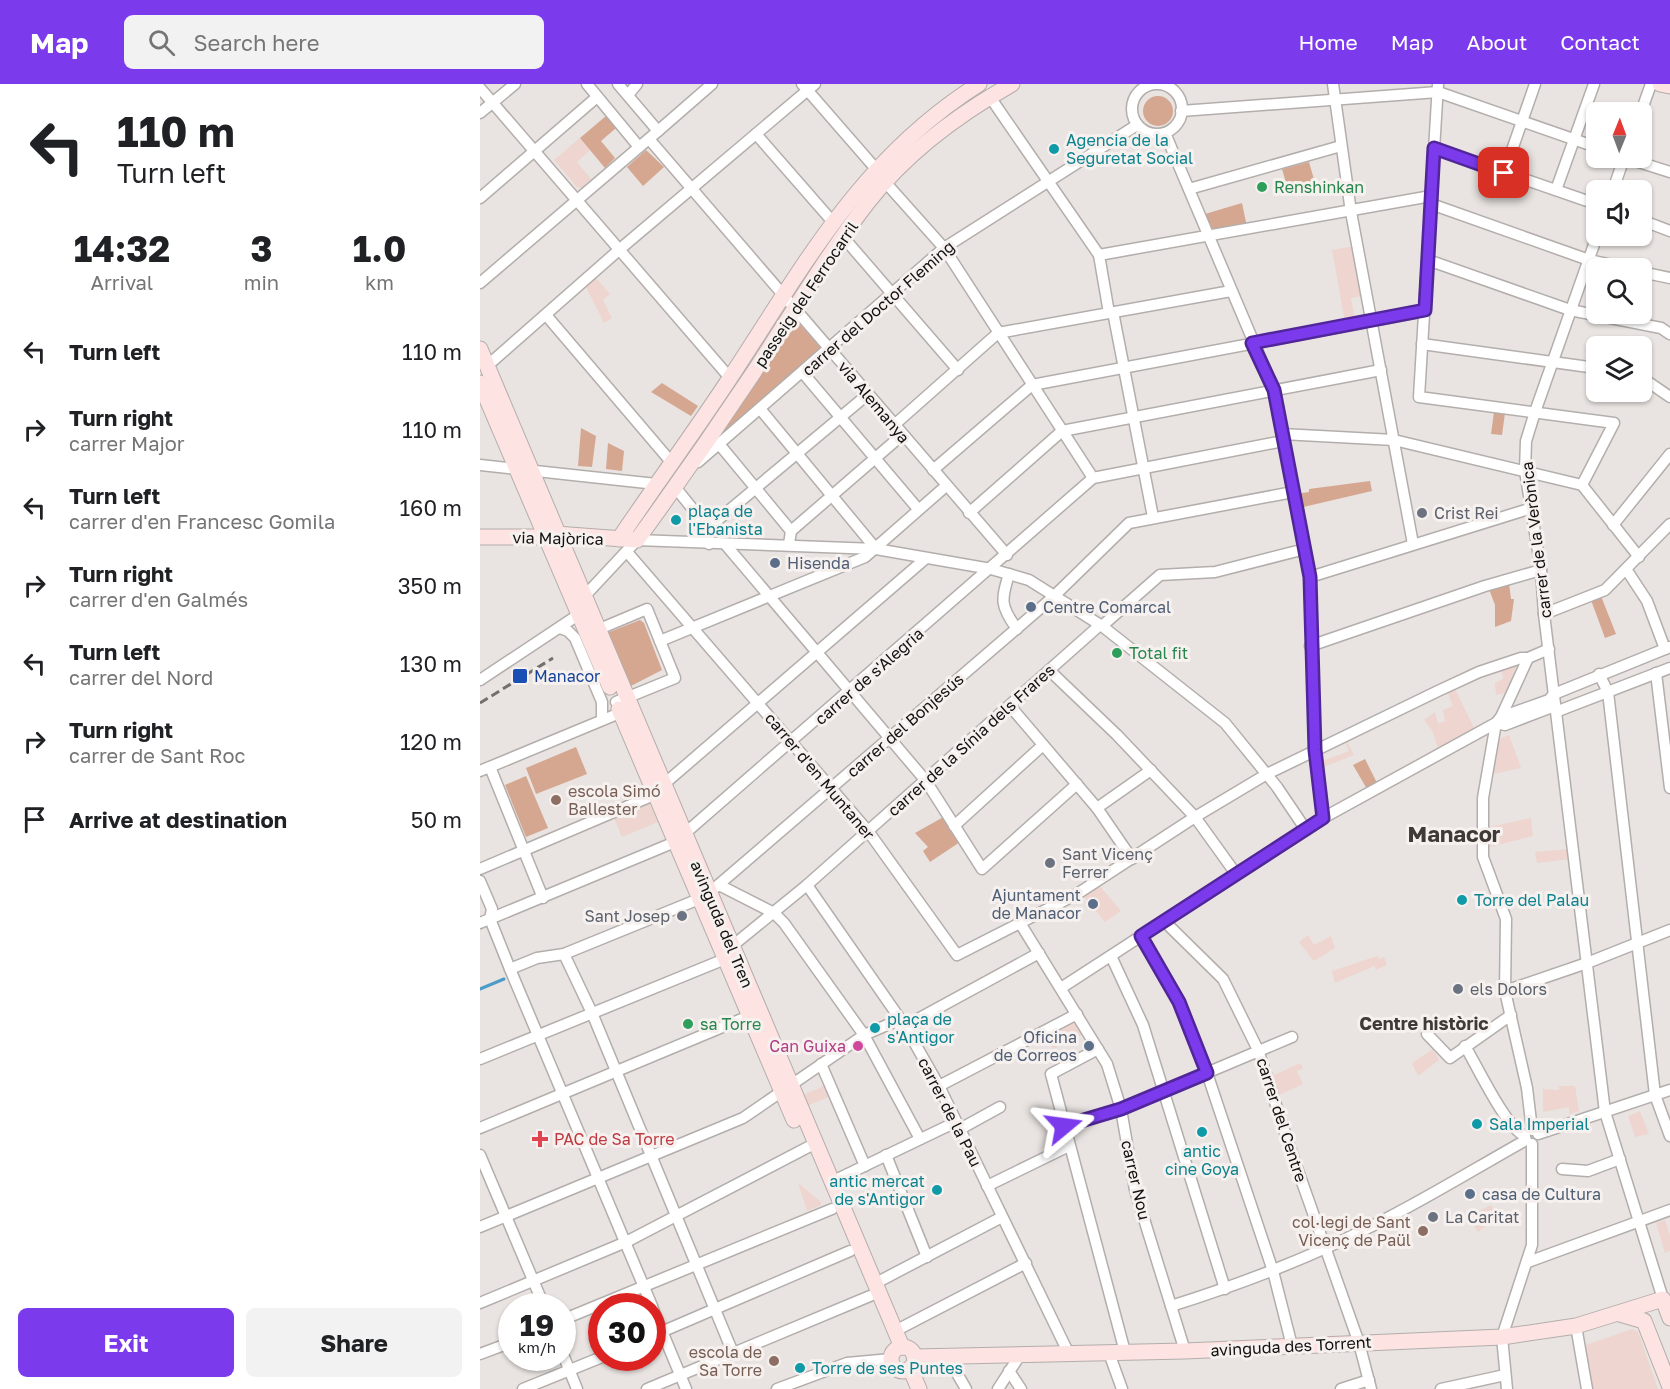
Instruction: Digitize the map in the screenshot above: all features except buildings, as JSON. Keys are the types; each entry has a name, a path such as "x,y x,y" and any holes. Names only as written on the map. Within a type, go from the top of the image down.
{"main road":[{"name":"passeig del Ferrocarril","path":"628,544 691,468 789,302 832,221 876,169 915,130 946,105 979,84"},
{"name":"passeig del Ferrocarril","path":"628,544 656,484 730,378 789,302 844,238 869,201 934,136 1012,84"},
{"path":"1660,84 1670,87"},
{"path":"480,349 524,469 579,606 623,706"},
{"path":"480,383 524,469"},
{"name":"via Majòrica","path":"480,537 551,536 628,544"},
{"name":"avinguda del Tren","path":"579,606 597,630 623,706 658,790 709,892 749,1016 786,1088"},
{"name":"avinguda del Tren","path":"728,953 810,1146 832,1209 850,1251 895,1331 902,1359"},
{"name":"avinguda del Tren","path":"810,1146 831,1182 872,1290 902,1359"},
{"name":"avinguda des Torrent","path":"902,1359 1185,1351 1502,1337 1576,1326 1620,1314 1668,1309"},
{"path":"1620,1314 1644,1321 1670,1387"},
{"path":"902,1359 908,1389"},
{"path":"902,1359 919,1389"}],"street":[{"path":"480,114 515,84"},
{"path":"587,84 639,147"},
{"path":"618,84 658,131"},
{"path":"628,95 637,84"},
{"path":"1333,84 1351,212 1413,544"},
{"path":"1504,173 1535,84"},
{"path":"1556,190 1594,84"},
{"path":"1645,102 1651,84"},
{"path":"480,283 711,85"},
{"path":"1145,85 1163,85 1177,95 1181,111 1176,124 1165,133 1150,133 1137,125 1132,104 1145,85"},
{"path":"487,366 756,134 808,86 876,169"},
{"path":"480,88 730,378"},
{"path":"1438,88 1419,397 1614,423 1582,485"},
{"path":"1181,111 1336,99 1438,88 1522,122 1586,144"},
{"path":"480,198 597,97"},
{"path":"990,98 1099,255 1135,415 1153,517"},
{"name":"carrer del Doctor Fleming","path":"691,468 830,350 944,248 1137,125"},
{"path":"1165,133 1207,237 1274,390 1310,577 1310,646 1315,750 1323,818"},
{"path":"756,134 832,221"},
{"name":"via Alemanya","path":"649,139 893,426 1007,555"},
{"path":"1189,189 1341,146"},
{"path":"1434,148 1586,200"},
{"path":"1652,166 1670,172"},
{"path":"886,183 944,248 1093,478 1283,438 1394,440 1582,485 1639,557"},
{"path":"1099,255 1431,200 1586,259"},
{"path":"1652,224 1670,231"},
{"path":"844,238 958,369"},
{"path":"1428,261 1570,310 1661,328 1670,334"},
{"name":"carrer de la Verònica","path":"1586,268 1526,441 1525,471 1541,570 1544,614 1558,711 1605,1112 1668,1309"},
{"path":"1652,274 1670,278"},
{"path":"893,426 998,333 1231,291"},
{"path":"933,470 1032,385 1425,310"},
{"path":"546,315 672,463"},
{"path":"1422,344 1586,366"},
{"path":"969,513 1062,431 1135,415 1381,370"},
{"path":"803,373 918,510"},
{"path":"1652,385 1670,397"},
{"path":"708,528 867,395"},
{"path":"760,410 876,549"},
{"path":"789,544 791,531 902,435"},
{"path":"719,444 791,531"},
{"path":"1613,525 1670,454"},
{"path":"480,465 656,484"},
{"name":"carrer de s'Alegria","path":"485,921 680,838 1093,478"},
{"path":"660,641 865,557 946,486"},
{"path":"675,487 708,528 708,544"},
{"name":"carrer del Bonjesús","path":"510,969 537,958 564,954 709,892 1017,629 1129,523 1293,492"},
{"path":"1310,577 1532,508"},
{"path":"1544,614 1605,591 1669,530"},
{"path":"480,680 560,628 628,544 789,544 876,549 991,569 1029,580 1101,625 1225,723 1267,774 1306,830"},
{"name":"carrer d'en Muntaner","path":"628,544 694,628 868,831 957,955 1020,923"},
{"path":"725,544 926,781 982,869 1077,784"},
{"name":"carrer de la Sínia dels Frares","path":"480,1059 728,953 1160,575 1215,572 1305,549"},
{"path":"480,869 658,790 925,559"},
{"path":"1061,988 1323,818 1499,720 1549,700 1554,694 1599,674 1667,648 1647,601 1626,569"},
{"path":"1310,646 1485,586 1541,570"},
{"path":"1009,574 1003,594 1004,611 1017,629"},
{"path":"543,898 524,851 485,769 602,720 675,678 647,609 597,630"},
{"path":"560,628 568,631 575,638 602,702 602,720"},
{"path":"1020,923 1077,894 1195,817 1267,774 1479,672 1521,658 1528,658 1549,649"},
{"path":"1507,1389 1502,1337 1532,1245 1531,1137 1527,1088 1505,991 1506,919 1483,857 1483,798 1499,720 1528,658"},
{"path":"1499,720 1505,725 1552,707 1558,711 1670,668"},
{"path":"1049,670 1151,770 1195,817 1236,874"},
{"path":"1656,673 1670,788"},
{"path":"1599,674 1608,692 1655,1095 1670,1136"},
{"path":"1010,706 1097,808 1132,859"},
{"path":"954,826 1043,745"},
{"path":"1097,808 1151,770"},
{"path":"480,881 492,909 485,921 510,969 646,1293"},
{"name":"carrer de la Pau","path":"807,885 905,1026 939,1086 1069,1354"},
{"path":"709,892 774,913 796,939 864,1035 920,1139"},
{"name":"carrer del Centre","path":"1164,921 1223,979 1258,1050 1359,1343 1370,1384"},
{"name":"carrer Nou","path":"1020,923 1098,1049 1116,1086 1135,1190 1185,1351"},
{"path":"1505,991 1587,963 1670,930"},
{"path":"1141,936 1179,1002 1207,1073 1273,1271 1292,1346"},
{"path":"480,1227 743,1118 864,1035 894,1022 905,1026 1038,953"},
{"path":"564,954 592,1013 733,1353"},
{"path":"1111,956 1143,1025 1225,1289"},
{"path":"939,1086 1077,1014"},
{"path":"1427,1034 1450,1058 1511,1015"},
{"path":"480,1128 749,1016"},
{"path":"1064,1126 1121,1109 1292,1037"},
{"path":"1465,1046 1508,1119 1519,1133 1531,1137"},
{"path":"1098,1049 1051,1074 1125,1352"},
{"path":"821,1064 865,1166"},
{"path":"1171,1306 1225,1289 1326,1248 1376,1224 1531,1137 1670,1090"},
{"path":"831,1182 920,1139 958,1126 1000,1107"},
{"path":"480,1303 626,1242 675,1214 810,1146"},
{"path":"987,1186 1069,1146"},
{"path":"480,1155 538,1293"},
{"path":"886,1155 927,1257"},
{"path":"1562,1169 1588,1171 1620,1160"},
{"path":"576,1314 695,1263 832,1209"},
{"path":"1528,1262 1670,1210"},
{"path":"647,1389 872,1290 927,1257 1002,1217"},
{"path":"666,1330 850,1251"},
{"path":"895,1331 1026,1263"},
{"path":"1576,1326 1587,1389"},
{"path":"480,1354 498,1347"},
{"path":"666,1348 686,1389"},
{"path":"1109,1353 1122,1389"},
{"path":"998,1389 1020,1355"},
{"path":"947,1356 966,1389"},
{"path":"777,1389 825,1369 847,1363 902,1359"},
{"path":"524,1389 568,1371"},
{"path":"570,1371 578,1389"},
{"path":"1009,1371 1021,1389"},
{"path":"1441,1389 1505,1375"},
{"path":"1341,1389 1370,1384"}],"shaded area":[{"path":"1158,96 1164,97 1172,105 1172,117 1164,125 1158,126 1152,125 1144,117 1143,111 1144,105 1152,97"},
{"path":"606,116 616,128 601,141 615,158 605,168 580,138"},
{"path":"580,138 590,150 577,162 591,179 581,188 577,187 554,160"},
{"path":"646,150 664,167 643,186 627,167"},
{"path":"1309,162 1315,183 1288,190 1282,169"},
{"path":"1242,203 1247,227 1213,233 1205,214"},
{"path":"1354,246 1362,296 1351,298 1355,320 1345,322 1332,250"},
{"path":"596,278 610,294 603,300 612,318 604,323 586,287"},
{"path":"798,322 821,348 721,435 793,323"},
{"path":"662,383 698,406 691,416 651,392"},
{"path":"1494,412 1505,413 1502,435 1491,434"},
{"path":"581,428 596,436 592,467 578,466"},
{"path":"608,443 624,451 622,471 606,469"},
{"path":"1370,481 1372,491 1299,508 1296,494 1309,492 1309,489"},
{"path":"1509,583 1511,599 1514,599 1511,621 1495,627 1495,605 1489,589"},
{"path":"1601,596 1616,634 1605,638 1591,600"},
{"path":"640,620 644,623 662,670 629,687 607,633"},
{"path":"1514,663 1516,667 1505,693 1496,695 1495,683 1503,679 1501,667"},
{"path":"1454,687 1474,728 1438,748 1432,730 1424,720 1435,712 1438,724 1445,721 1443,710 1453,706 1447,691"},
{"path":"1509,735 1521,768 1493,774 1499,739"},
{"path":"1346,739 1354,755 1321,768 1320,762 1349,751 1344,740"},
{"path":"576,747 587,774 536,794 526,768"},
{"path":"1365,759 1377,783 1367,789 1353,765"},
{"path":"526,776 548,828 526,837 505,785"},
{"path":"649,803 658,822 622,837 614,818"},
{"path":"947,815 963,840 930,862 923,851 928,847 915,833"},
{"path":"1531,818 1533,836 1490,847 1490,827"},
{"path":"1569,849 1570,859 1537,863 1535,852"},
{"path":"1098,884 1121,911 1105,922 1085,898 1086,892"},
{"path":"1308,935 1314,945 1331,936 1335,948 1314,961 1299,942"},
{"path":"1377,956 1379,959 1384,957 1387,965 1376,970 1374,966 1335,983 1332,971"},
{"path":"1073,1020 1085,1033 1053,1049 1044,1035"},
{"path":"1433,1049 1439,1060 1418,1076 1412,1063"},
{"path":"1300,1063 1303,1068 1297,1071 1303,1084 1277,1096 1270,1077"},
{"path":"826,1085 831,1096 807,1106 803,1095"},
{"path":"1559,1086 1575,1086 1579,1111 1569,1114 1569,1107 1543,1112 1543,1089 1559,1090"},
{"path":"1640,1111 1649,1134 1635,1137 1628,1116"},
{"path":"798,1183 821,1202 821,1205 807,1211"},
{"path":"1491,1205 1498,1216 1478,1232 1468,1217"},
{"path":"1665,1220 1670,1236 1670,1251 1665,1253 1656,1223"},
{"path":"1632,1329 1638,1332 1658,1389 1592,1389 1584,1348 1586,1345"}],"waterway":[{"path":"480,989 504,979"}],"railway":[{"path":"480,703 553,658"}],"place":[{"name":"Agencia de la Seguretat Social","path":"1054,149"},
{"name":"Renshinkan","path":"1262,187"},
{"name":"Crist Rei","path":"1422,513"},
{"name":"plaça de l'Ebanista","path":"676,520"},
{"name":"Hisenda","path":"775,563"},
{"name":"Centre Comarcal","path":"1031,607"},
{"name":"Total fit","path":"1117,653"},
{"name":"Manacor","path":"520,676"},
{"name":"escola Simó Ballester","path":"556,800"},
{"name":"Sant Vicenç Ferrer","path":"1050,863"},
{"name":"Torre del Palau","path":"1462,900"},
{"name":"Ajuntament de Manacor","path":"1093,904"},
{"name":"Sant Josep","path":"682,916"},
{"name":"els Dolors","path":"1458,989"},
{"name":"sa Torre","path":"688,1024"},
{"name":"plaça de s'Antigor","path":"875,1028"},
{"name":"Can Guixa","path":"858,1046"},
{"name":"Oficina de Correos","path":"1089,1046"},
{"name":"Sala Imperial","path":"1477,1124"},
{"name":"antic cine Goya","path":"1202,1132"},
{"name":"PAC de Sa Torre","path":"540,1139"},
{"name":"antic mercat de s'Antigor","path":"937,1190"},
{"name":"casa de Cultura","path":"1470,1194"},
{"name":"La Caritat","path":"1433,1217"},
{"name":"col·legi de Sant Vicenç de Paül","path":"1423,1231"},
{"name":"escola de Sa Torre","path":"774,1361"},
{"name":"Torre de ses Puntes","path":"800,1368"}],"district":[{"name":"Manacor","path":"1454,833"},
{"name":"Centre històric","path":"1424,1023"}],"route":[{"path":"1064,1126 1121,1109 1207,1073 1179,1002 1141,936 1323,818 1315,750 1310,646 1310,577 1274,390 1252,343 1425,310 1434,148 1504,173"}]}
